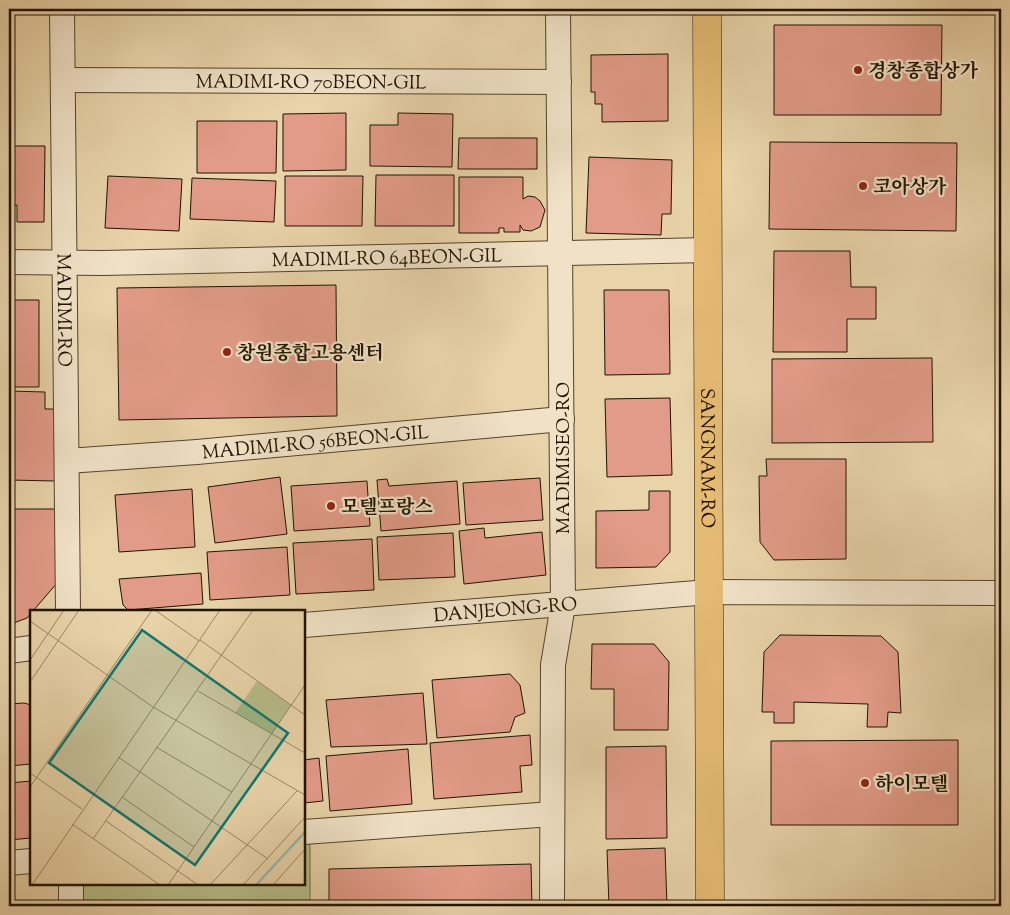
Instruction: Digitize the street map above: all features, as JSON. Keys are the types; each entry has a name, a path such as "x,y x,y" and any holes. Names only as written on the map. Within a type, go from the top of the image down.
{"main road":[{"name":"SANGNAM-RO","path":"707,9 710,906"}],"street":[{"name":"MADIMI-RO","path":"62,9 68,610"},
{"name":"MADIMISEO-RO","path":"552,906 553,665 563,605 558,9"},
{"name":"MADIMI-RO 70BEON-GIL","path":"63,80 559,82"},
{"name":"MADIMI-RO 64BEON-GIL","path":"9,262 65,264 708,250"},
{"name":"MADIMI-RO 56BEON-GIL","path":"67,460 198,452 562,419"},
{"name":"DANJEONG-RO","path":"305,625 709,592 1001,593"},
{"path":"9,650 30,648"},
{"path":"305,832 552,814"},
{"path":"9,863 30,862"},
{"path":"71,885 71,906"}],"green space":[{"path":"310,831 310,906 71,906 71,885 305,885 305,832"}],"building":[{"name":"경창종합상가","path":"774,25 942,25 941,115 774,115"},
{"path":"668,54 668,121 602,122 602,104 595,104 595,92 591,92 591,55"},
{"path":"346,113 346,170 283,171 283,114"},
{"path":"398,113 453,114 452,167 370,166 370,125 398,125"},
{"path":"197,121 277,121 276,173 197,173"},
{"path":"459,138 537,138 537,169 458,169"},
{"name":"코아상가","path":"770,142 957,143 956,231 769,229"},
{"path":"9,146 45,146 44,222 17,222 17,205 10,205 9,221"},
{"path":"589,157 672,160 671,214 662,214 661,235 586,233"},
{"path":"376,175 454,175 454,226 375,226"},
{"path":"108,176 182,179 179,231 105,228"},
{"path":"285,176 363,176 362,226 285,226"},
{"path":"459,177 523,177 523,199 528,196 535,197 540,201 545,210 540,227 531,231 523,230 520,225 520,232 504,232 504,228 499,228 499,233 459,233"},
{"path":"192,178 276,181 274,222 190,219"},
{"path":"774,251 850,251 851,287 876,287 876,319 847,319 847,352 773,352"},
{"name":"창원종합고용센터","path":"336,285 337,416 119,420 117,288"},
{"path":"604,290 669,290 670,374 605,375"},
{"path":"9,300 39,300 39,387 9,387"},
{"path":"932,358 933,442 772,443 772,359"},
{"path":"9,391 45,392 45,409 57,409 55,481 9,480"},
{"path":"670,398 672,475 607,477 605,399"},
{"path":"766,459 846,459 846,559 774,560 760,542 759,476 767,476"},
{"path":"280,477 287,534 215,543 208,487"},
{"path":"540,478 543,520 466,525 463,483"},
{"path":"387,479 389,486 457,481 460,524 381,531 377,480"},
{"name":"모텔프랑스","path":"367,481 370,526 294,531 291,486"},
{"path":"192,489 195,547 119,552 115,495"},
{"path":"649,491 670,491 670,552 656,567 596,568 596,511 649,510"},
{"path":"9,509 57,509 57,583 34,610 30,610 30,614 27,618 9,624"},
{"path":"484,528 485,538 542,532 546,575 464,584 459,531"},
{"path":"453,533 455,577 379,580 377,537"},
{"path":"372,539 374,590 296,594 293,543"},
{"path":"287,547 290,595 210,600 207,552"},
{"path":"201,573 203,604 128,610 123,605 119,579"},
{"path":"780,635 881,636 898,652 901,713 888,712 887,727 867,727 868,704 794,702 794,723 774,723 774,712 762,712 764,652"},
{"path":"592,644 654,644 669,662 668,730 614,730 614,689 591,689"},
{"path":"510,674 520,685 525,713 515,717 510,732 437,738 432,680"},
{"path":"423,693 427,744 331,747 326,700"},
{"path":"24,703 30,705 30,764 9,766 9,704"},
{"path":"530,735 532,765 520,766 522,792 434,799 430,743"},
{"name":"하이모텔","path":"958,740 958,825 771,825 771,741"},
{"path":"666,746 667,838 606,839 606,747"},
{"path":"408,749 412,804 330,811 326,756"},
{"path":"319,758 323,801 305,803 305,760"},
{"path":"30,781 30,838 9,840 9,783"},
{"path":"665,848 667,906 609,906 607,850"},
{"path":"531,864 532,906 329,906 329,869"},
{"path":"9,903 56,903 56,906 9,906"}],"place":[{"name":"경창종합상가","path":"858,70"},
{"name":"코아상가","path":"863,186"},
{"name":"창원종합고용센터","path":"227,352"},
{"name":"모텔프랑스","path":"331,506"},
{"name":"하이모텔","path":"865,783"}]}
